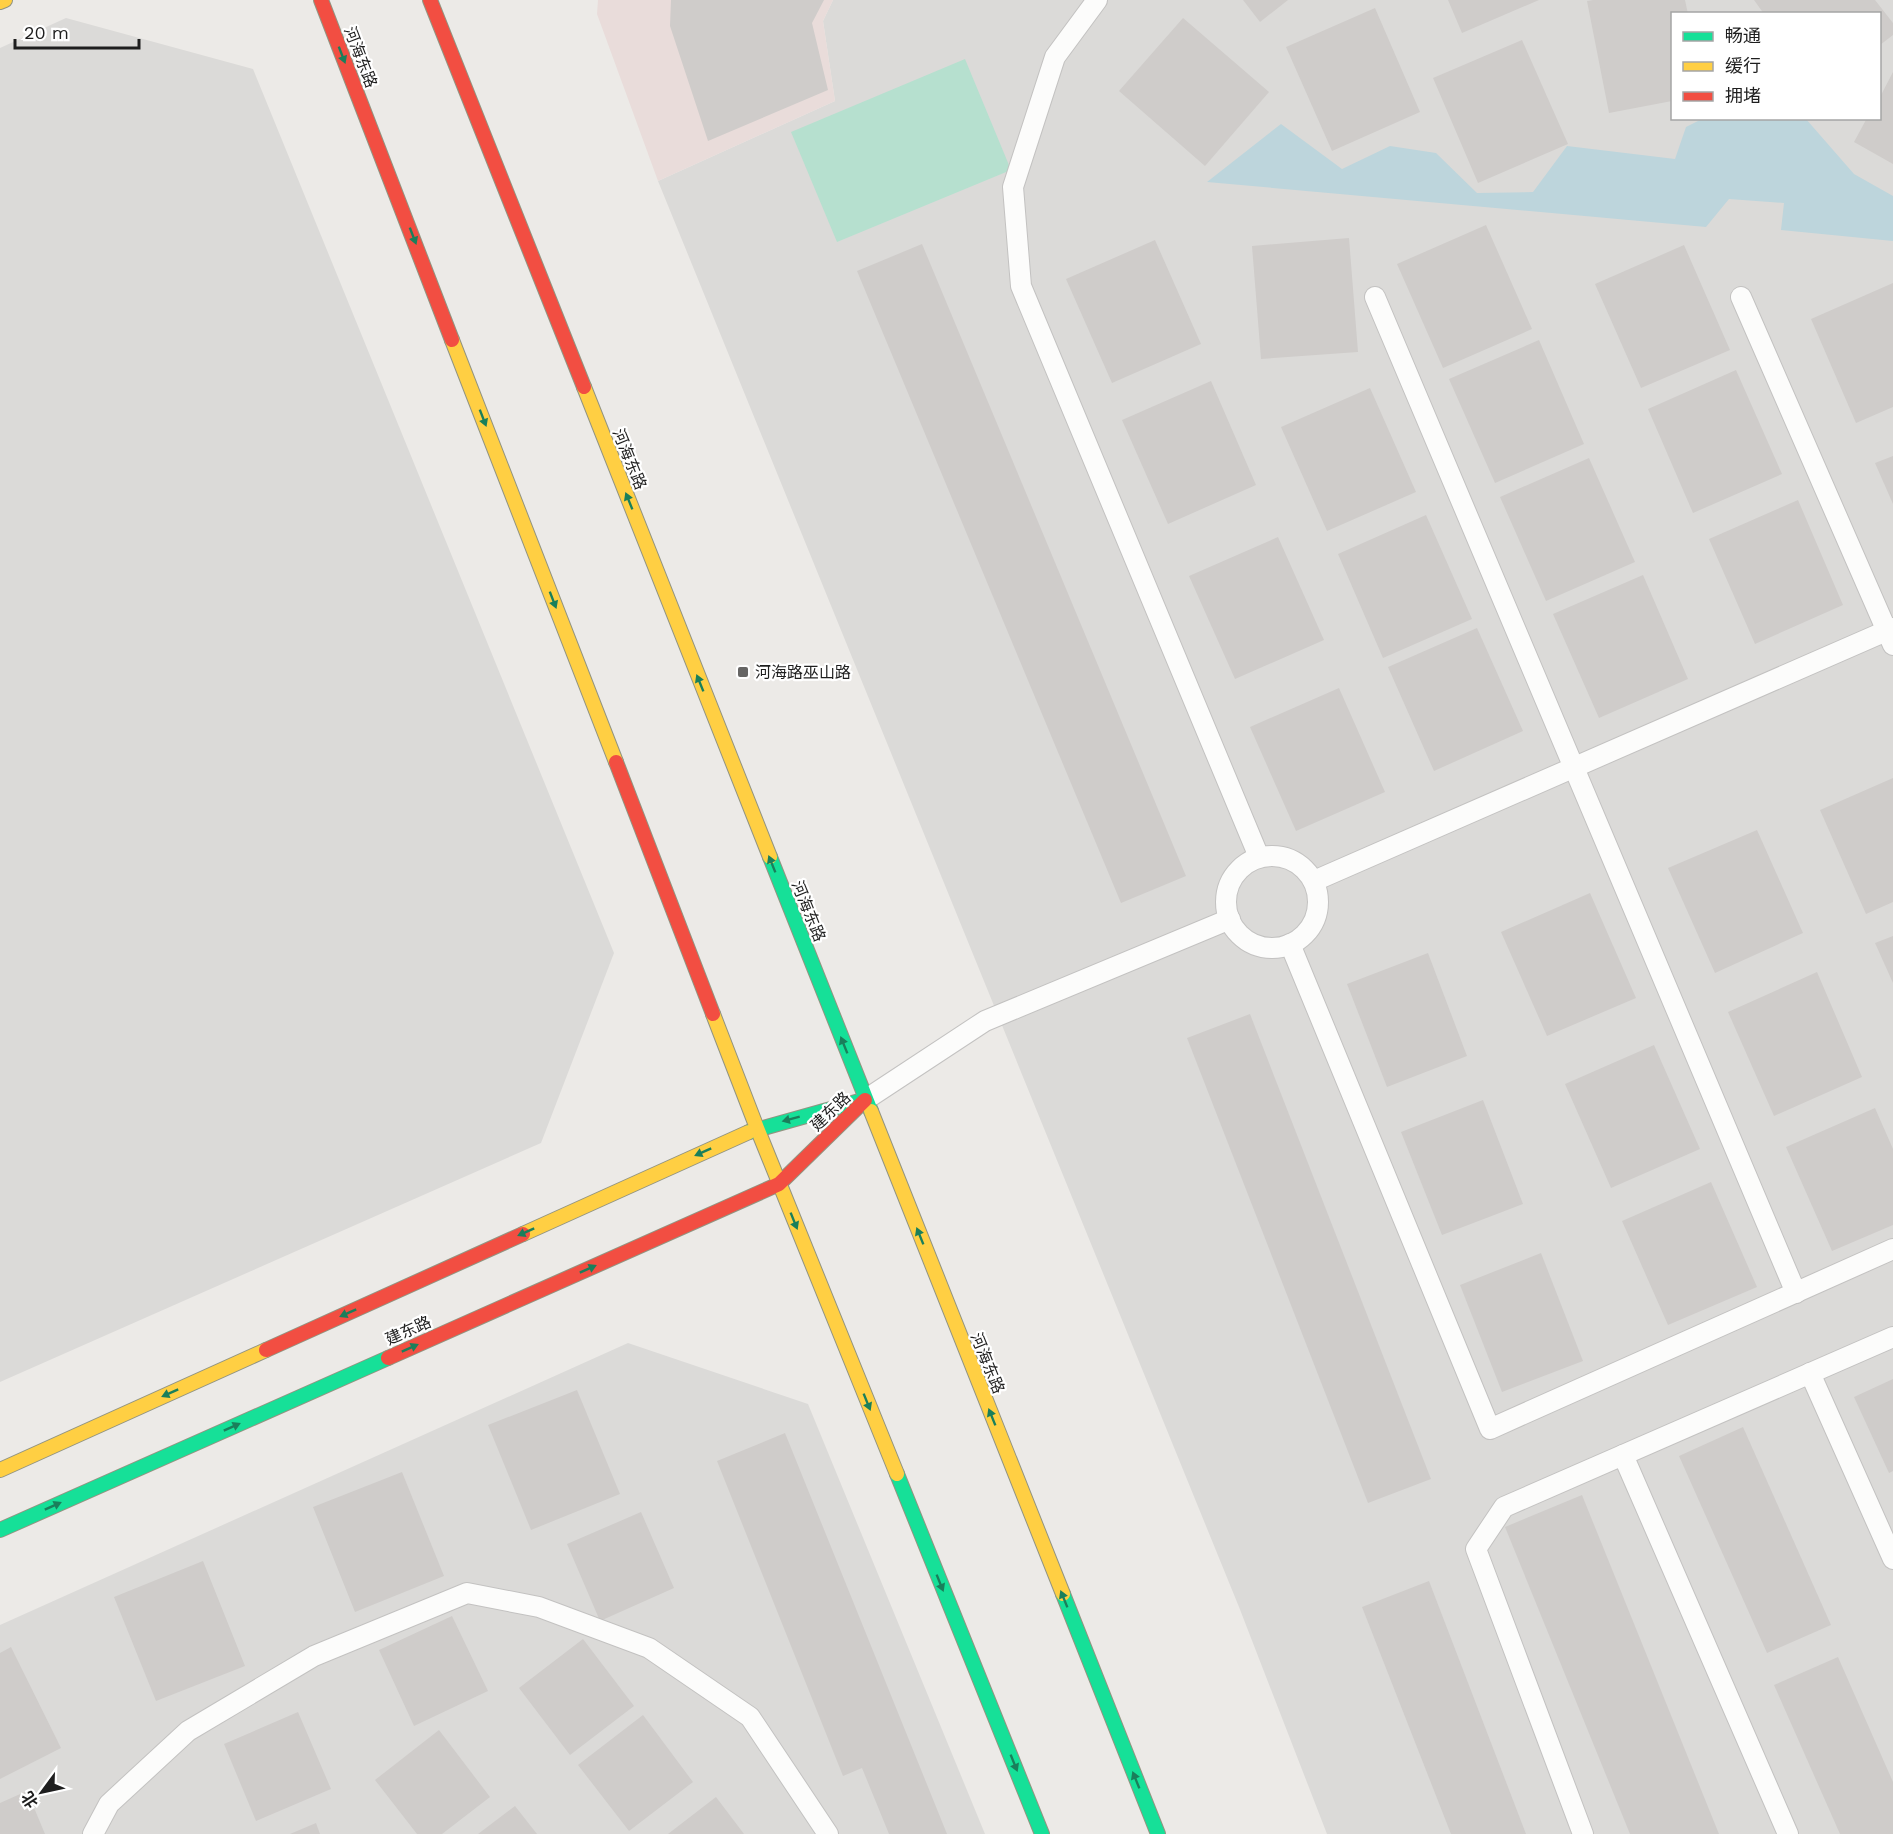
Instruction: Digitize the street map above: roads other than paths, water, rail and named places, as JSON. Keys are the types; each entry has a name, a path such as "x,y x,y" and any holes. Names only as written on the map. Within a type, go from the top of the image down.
{"main road":[{"path":"0,2 5,0"},
{"name":"河海东路","path":"321,0 779,1184 1042,1834"},
{"name":"河海东路","path":"430,0 1158,1834"},
{"name":"建东路","path":"0,1470 757,1128 865,1100"},
{"name":"建东路","path":"0,1530 779,1184 865,1100"}],"lane":[{"path":"1097,0 1055,57 1013,187 1021,286 1259,857"},
{"path":"1375,297 1796,1293"},
{"path":"1314,881 1574,767 1891,635 1741,297"},
{"path":"1275,855 1291,859 1304,868 1314,881 1318,895 1318,910 1312,925 1290,944 1276,948 1249,941 1230,919 1226,904 1228,889 1234,875 1246,864 1259,857 1275,855"},
{"path":"865,1100 985,1021 1230,919"},
{"path":"1290,944 1490,1429 1893,1250"},
{"path":"1583,1834 1476,1549 1504,1507 1893,1337"},
{"path":"1810,1373 1893,1559"},
{"path":"1623,1455 1788,1834"},
{"path":"93,1834 109,1804 188,1731 314,1656 467,1593 539,1607 649,1648 750,1717 828,1834"}],"water":[{"path":"1700,120 1807,120 1854,174 1893,196 1893,241 1781,230 1784,203 1729,199 1706,227 1207,182 1281,124 1342,169 1390,146 1436,153 1477,193 1533,192 1567,146 1675,159 1686,127"}],"place":[{"name":"河海路巫山路","path":"743,672"}]}
